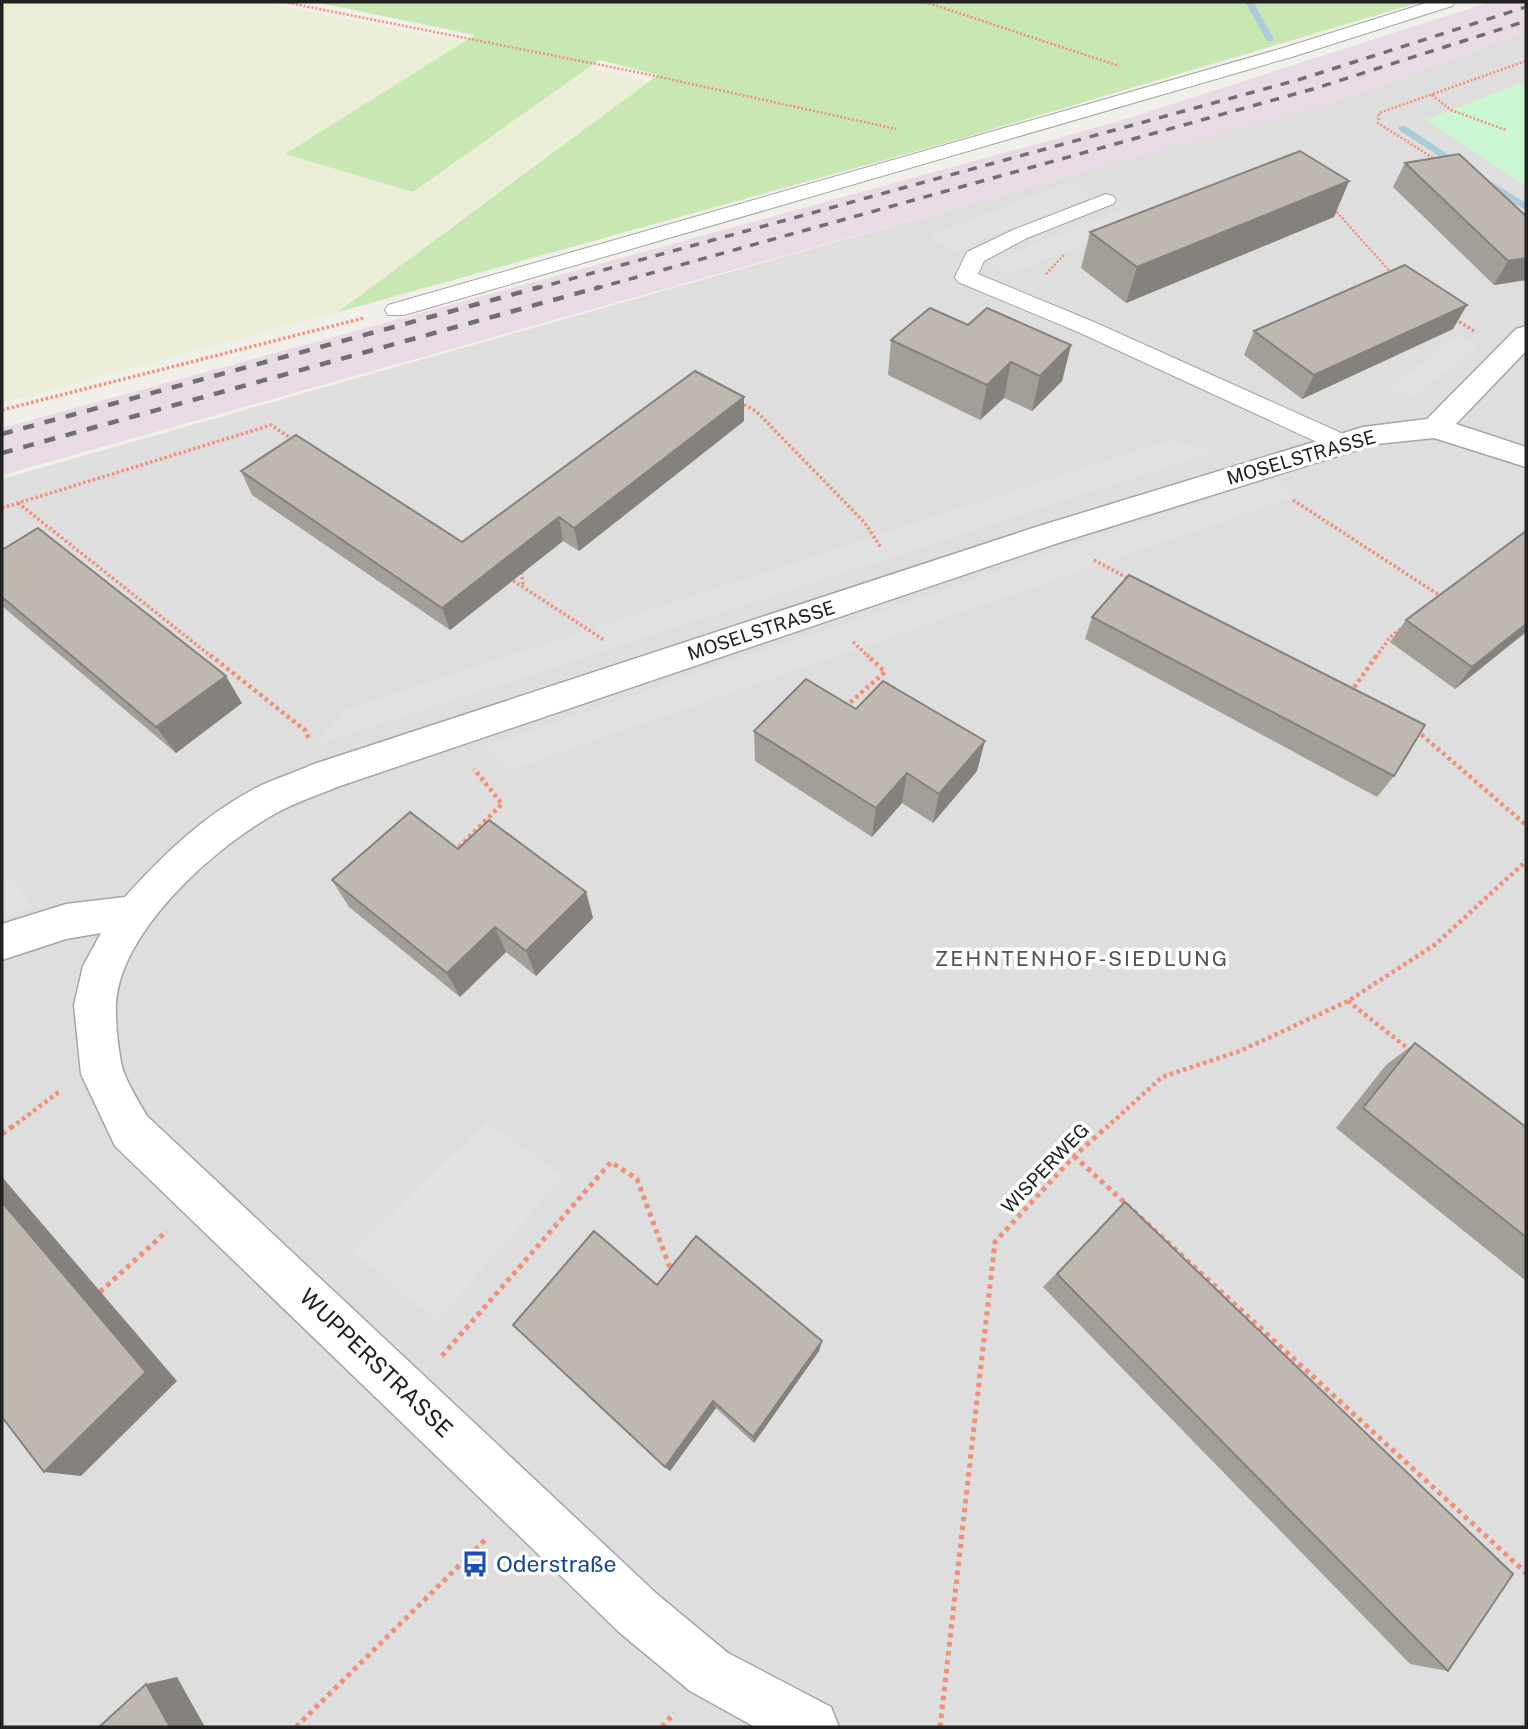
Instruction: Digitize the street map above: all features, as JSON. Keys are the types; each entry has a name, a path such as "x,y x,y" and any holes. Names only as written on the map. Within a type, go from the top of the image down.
{"street":[{"path":"1517,344 1435,428 1526,457"},
{"name":"MOSELSTRASSE","path":"134,914 172,872 207,840 265,801 324,776 1047,535 1341,443 1374,434 1435,428"},
{"path":"2,942 66,920 102,913 134,914"},
{"name":"WUPPERSTRASSE","path":"134,914 103,966 95,1005 102,1074 131,1132 639,1614 709,1672 811,1727"}],"lane":[{"path":"396,310 1177,85 1446,2"},
{"path":"1107,200 1020,234 975,257 966,277 1341,443"}],"path":[{"path":"284,2 896,128"},
{"path":"925,2 1177,85"},
{"path":"1441,163 1378,123 1380,113 1526,61"},
{"path":"1432,95 1451,110 1506,130"},
{"path":"1332,206 1401,283"},
{"path":"1023,301 1061,256 1073,251"},
{"path":"2,410 396,310"},
{"path":"1454,318 1517,344"},
{"path":"735,399 757,412 865,523 904,583"},
{"path":"2,508 271,425 306,447"},
{"path":"1250,472 1442,597"},
{"path":"18,503 306,730 324,776"},
{"path":"1047,535 1131,580"},
{"path":"521,564 523,587"},
{"path":"500,573 648,668"},
{"path":"1431,605 1452,589"},
{"path":"820,611 885,672 836,715"},
{"path":"1359,700 1348,694 1390,637 1410,621"},
{"path":"1414,729 1526,825"},
{"path":"447,735 502,804 447,859"},
{"name":"WISPERWEG","path":"940,1727 995,1242 1074,1156 1162,1077 1240,1051 1348,1001 1436,944 1526,860"},
{"path":"1348,1001 1422,1059"},
{"path":"2,1134 101,1060"},
{"path":"1074,1156 1526,1573"},
{"path":"409,1394 611,1161 637,1179 675,1281"},
{"path":"100,1292 203,1198"},
{"path":"296,1727 523,1502"}],"shaded area":[{"path":"1490,2 1526,2 1526,31 1350,97 2,475 2,428 1113,123"},
{"path":"1526,31 1526,1727 2,1727 2,479 1363,92"},
{"path":"1070,182 1092,196 952,252 930,235"},
{"path":"1127,208 1146,217 1008,275 990,262"},
{"path":"1457,335 1478,346 1413,398 1391,387"},
{"path":"1170,440 1213,452 312,746 347,709"},
{"path":"1273,478 1292,497 509,770 485,746"},
{"path":"10,877 33,907 2,917 2,880"},
{"path":"487,1122 563,1176 436,1321 353,1252"}],"green space":[{"path":"2,2 261,2 465,42 286,154 412,192 588,67 649,82 338,312 2,403"},
{"path":"315,2 1421,2 949,142 338,312 658,75 599,60 413,192 285,154 475,35"},
{"path":"1526,81 1526,186 1426,120"}],"building":[{"path":"1300,151 1349,181 1137,267 1090,232"},
{"path":"1459,154 1526,216 1526,258 1508,261 1405,163"},
{"path":"1405,265 1467,305 1314,375 1254,331"},
{"path":"930,308 968,325 987,308 1071,345 1040,376 1011,362 987,385 891,340"},
{"path":"695,371 744,397 574,528 559,517 442,608 241,471 296,435 462,542"},
{"path":"38,528 226,676 156,727 2,597 2,550"},
{"path":"1526,531 1526,624 1472,667 1406,620"},
{"path":"1129,575 1425,725 1394,776 1092,617"},
{"path":"806,679 856,709 883,681 985,741 939,794 907,773 876,808 754,731"},
{"path":"410,812 458,849 489,820 586,892 526,951 495,927 447,973 332,880"},
{"path":"1415,1043 1526,1127 1526,1237 1363,1108"},
{"path":"2,1202 146,1372 44,1472 2,1417"},
{"path":"1125,1202 1513,1574 1448,1671 1057,1274"},
{"path":"594,1231 657,1285 696,1236 822,1341 753,1437 713,1401 665,1467 513,1325"},
{"path":"146,1684 170,1727 99,1727"}],"waterway":[{"path":"1249,2 1270,39"},
{"path":"1402,128 1461,166"},
{"path":"1483,181 1526,207"}],"railway":[{"path":"534,289 1301,79 1526,7"},
{"path":"594,289 1313,89 1526,21"},
{"path":"2,434 540,287"},
{"path":"2,453 600,287"}],"place":[{"name":"Oderstraße","path":"475,1564"}],"district":[{"name":"ZEHNTENHOF-SIEDLUNG","path":"1082,959"}]}
